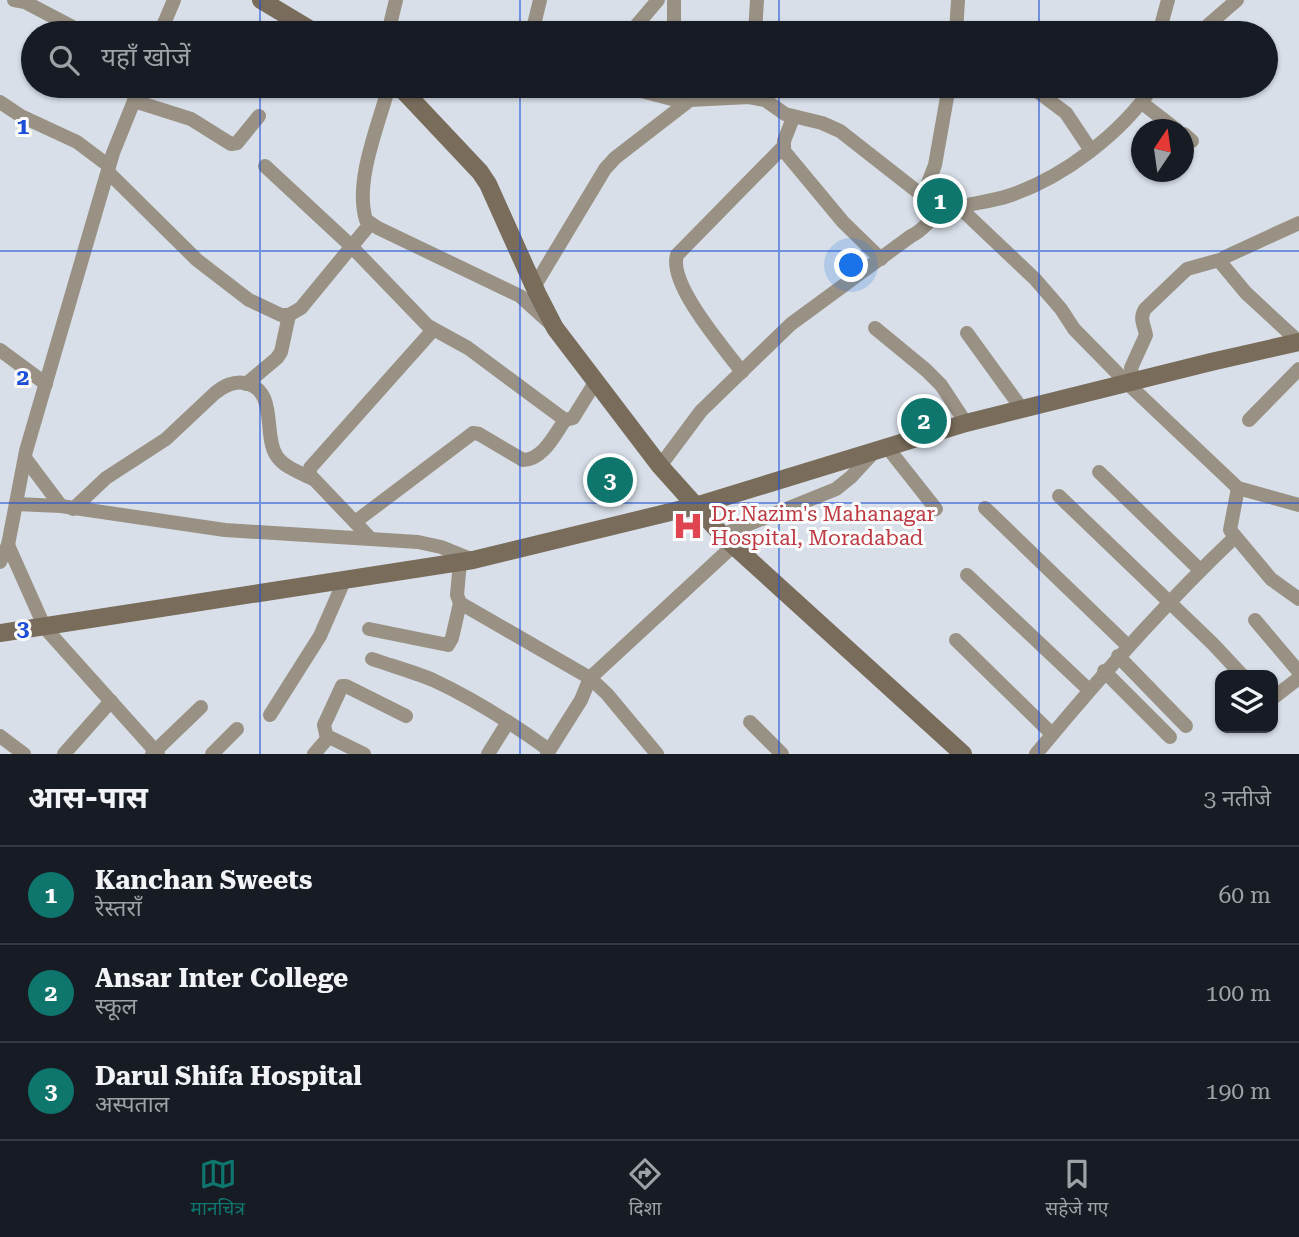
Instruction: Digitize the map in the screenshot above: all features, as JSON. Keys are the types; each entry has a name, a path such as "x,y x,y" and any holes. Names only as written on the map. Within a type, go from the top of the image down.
{"main road":[{"path":"261,0 296,21"},
{"path":"410,98 480,172 555,328 660,466 728,540 962,754"},
{"path":"0,633 466,561 695,506 966,423 1299,342"}],"street":[{"path":"0,0 5,0"},
{"path":"14,0 25,2 61,21"},
{"path":"165,21 173,0"},
{"path":"391,21 396,0"},
{"path":"535,21 540,0"},
{"path":"641,21 659,0"},
{"path":"674,0 674,21"},
{"path":"756,21 757,0"},
{"path":"957,21 958,0"},
{"path":"1162,21 1168,0"},
{"path":"1213,21 1237,0"},
{"path":"0,562 8,545 25,458 108,169 135,98"},
{"path":"387,98 362,193 363,209 370,224 520,296 555,328"},
{"path":"684,98 703,98"},
{"path":"762,98 793,118 822,123 840,131 923,196 938,213"},
{"path":"923,196 935,165 947,98"},
{"path":"1046,98 1066,113 1090,149"},
{"path":"1142,103 1143,98"},
{"path":"660,466 701,411 791,324 911,236 923,231 938,213 1009,196 1060,172 1118,127 1145,98"},
{"path":"534,287 605,169 615,158 690,100"},
{"path":"134,101 191,119 231,144 237,143 259,116"},
{"path":"0,102 21,116 77,142 108,169 198,260 249,300 274,313 289,315 301,309 370,224"},
{"path":"1142,103 1163,119"},
{"path":"742,372 691,302 676,273 675,260 783,147 793,118"},
{"path":"783,147 843,222 881,259"},
{"path":"265,166 352,247 433,330 468,348 565,420"},
{"path":"960,208 1035,279 1074,329 1238,488 1299,505"},
{"path":"1130,382 1131,368 1146,335 1141,315 1187,269 1223,259 1299,223"},
{"path":"1223,259 1223,266 1246,293 1299,342"},
{"path":"67,508 106,478 157,446 224,386 246,384 277,358 289,315"},
{"path":"875,328 933,378 966,423"},
{"path":"313,479 309,471 311,465 341,435 433,330"},
{"path":"967,333 1022,409"},
{"path":"0,350 46,384"},
{"path":"1248,420 1299,369"},
{"path":"355,522 473,433 523,460 538,457 565,420 573,418 596,381"},
{"path":"246,384 262,394 267,407 273,447 278,458 313,479 371,539"},
{"path":"372,659 430,679 508,722 548,752 581,700 590,678 728,540 836,489 881,449 936,509"},
{"path":"25,458 67,508"},
{"path":"1099,472 1200,570"},
{"path":"1238,488 1230,530 1271,579 1299,599"},
{"path":"1059,496 1237,670"},
{"path":"16,504 67,508 225,530 418,542 441,547 466,561 457,595 460,603 448,645 369,629"},
{"path":"985,508 1123,651 1186,726"},
{"path":"1035,754 1104,671 1235,537"},
{"path":"8,545 45,628 155,753 201,706"},
{"path":"967,575 1089,690"},
{"path":"270,715 320,636 344,581"},
{"path":"460,603 590,678 607,694 657,754"},
{"path":"1255,620 1299,672"},
{"path":"956,640 1052,734"},
{"path":"1104,671 1170,737"},
{"path":"1278,694 1299,678"},
{"path":"314,754 326,742 324,725 342,686 406,716"},
{"path":"64,754 111,701"},
{"path":"488,754 508,722"},
{"path":"750,722 782,754"},
{"path":"212,754 237,729"},
{"path":"0,736 24,754"},
{"path":"327,736 364,754"}],"place":[{"name":"Kanchan Sweets","path":"940,201"},
{"name":"Ansar Inter College","path":"924,421"},
{"name":"Darul Shifa Hospital","path":"610,480"},
{"name":"Dr.Nazim's Mahanagar Hospital, Moradabad","path":"688,526"}]}
